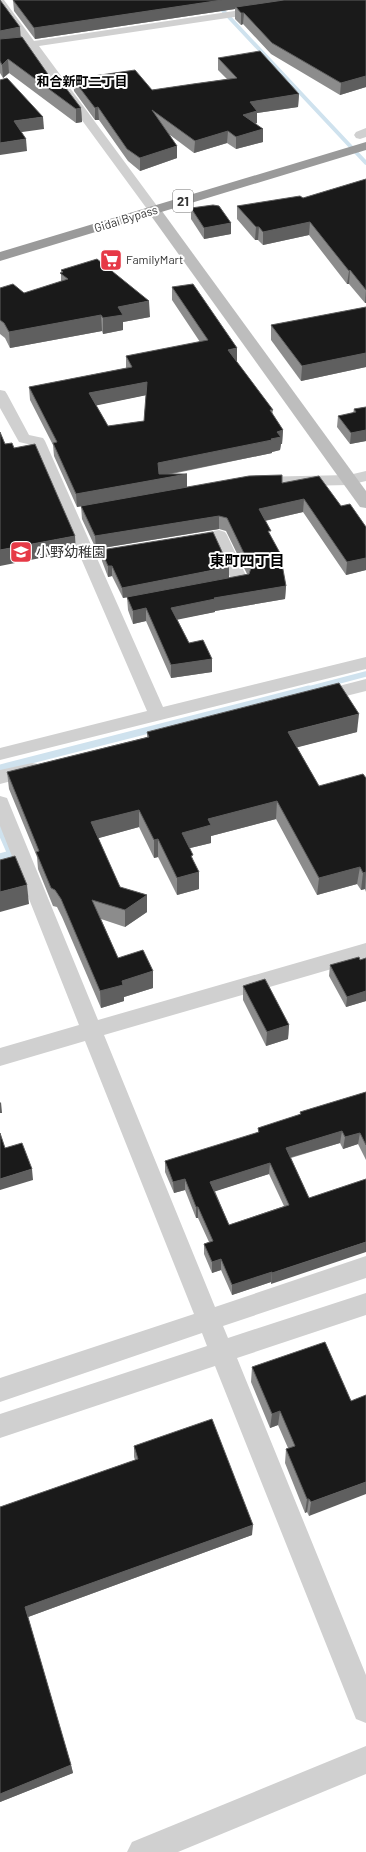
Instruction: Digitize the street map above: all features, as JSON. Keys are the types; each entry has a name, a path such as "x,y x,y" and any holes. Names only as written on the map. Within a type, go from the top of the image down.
{"highway":[{"name":"Gidai Bypass","path":"260,164 365,137"},
{"name":"Gidai Bypass","path":"0,257 154,210 365,137"},
{"name":"Gidai Bypass","path":"130,202 159,194"}],"street":[{"path":"0,2 146,197 366,503"},
{"path":"0,49 274,8"},
{"path":"0,394 24,439 38,441 78,514 119,606 158,715"},
{"path":"241,483 349,480 366,476"},
{"path":"173,543 219,535 241,582 203,589"},
{"path":"0,754 366,663"},
{"path":"305,700 366,685"},
{"path":"0,777 46,766"},
{"path":"0,802 8,842 15,862 93,1031 366,1709"},
{"path":"0,1057 366,951"},
{"path":"0,1390 366,1267"},
{"path":"0,1426 366,1304"},
{"path":"142,1852 366,1760"}],"building":[{"path":"0,0 20,27 0,31"},
{"path":"13,0 222,0 34,28"},
{"path":"284,0 366,0 366,76 341,83 272,43 244,13 241,13 236,7"},
{"path":"22,37 52,80 59,79 81,108 76,109 8,59 2,65 0,61 0,39"},
{"path":"260,51 299,94 250,102 257,111 243,115 263,129 236,137 228,131 195,141 152,110 177,146 140,158 127,149 98,107 95,108 73,79 135,70 152,90 237,78 218,58"},
{"path":"7,78 43,117 14,121 26,139 0,143 0,80"},
{"path":"366,179 366,290 310,222 263,232 259,227 256,227 237,206 300,196 303,198"},
{"path":"213,205 219,206 231,223 204,228 191,208"},
{"path":"97,259 149,301 118,307 123,315 103,318 101,315 9,332 4,323 0,320 0,288 13,284 24,293 68,279 60,273 63,272 61,270"},
{"path":"193,284 237,348 228,350 273,410 270,410 283,430 277,432 281,437 158,463 159,474 187,474 76,494 53,443 57,442 29,387 132,367 126,356 208,340 172,287","holes":["147,382 144,421 108,426 89,393"]},
{"path":"366,307 366,353 302,366 271,325"},
{"path":"366,407 366,430 351,433 338,416 356,412 354,409"},
{"path":"0,432 5,444 12,443 14,448 35,444 75,536 0,550"},
{"path":"282,475 282,483 319,476 341,506 350,504 366,527 366,558 347,562 304,499 259,509 271,531 268,531 280,553 286,586 214,598 215,599 171,608 189,643 203,640 212,659 171,665 146,608 133,611 127,597 249,574 251,568 227,518 219,516 95,536 81,506 249,476"},
{"path":"213,532 229,567 122,588 112,566 108,566 101,550"},
{"path":"339,683 359,714 288,732 319,786 363,774 366,778 366,872 363,873 360,867 319,878 277,801 208,819 211,825 182,833 193,855 191,856 199,872 177,878 158,839 154,840 139,810 91,822 120,887 147,895 125,910 92,900 118,958 143,950 153,971 122,981 123,985 100,991 61,899 55,890 51,888 36,852 39,851 7,772 149,737 147,732"},
{"path":"15,856 27,885 0,892 0,860"},
{"path":"359,957 360,960 366,958 366,991 347,997 330,965"},
{"path":"265,979 289,1025 267,1032 243,986"},
{"path":"366,1092 366,1145 360,1133 345,1137 342,1131 286,1148 309,1198 366,1179 366,1242 232,1285 221,1259 212,1262 204,1244 213,1241 198,1207 196,1207 185,1179 173,1182 165,1161 259,1132 258,1128 301,1114 300,1112","holes":["270,1163 289,1205 229,1225 210,1182"]},
{"path":"0,1133 5,1148 22,1143 32,1169 0,1179"},
{"path":"325,1342 351,1401 366,1395 366,1482 311,1502 307,1499 286,1449 295,1446 280,1411 272,1414 252,1367"},
{"path":"212,1419 253,1525 25,1607 71,1765 0,1794 0,1507 138,1459 134,1446"}],"waterway":[{"path":"213,0 366,163"},
{"path":"305,690 366,674"},
{"path":"0,768 309,689"},
{"path":"0,829 11,854 0,857"}],"place":[{"name":"FamilyMart","path":"111,260"},
{"name":"小野幼稚園","path":"21,552"}],"district":[{"name":"和合新町二丁目","path":"82,81"},
{"name":"東町四丁目","path":"247,561"}]}
